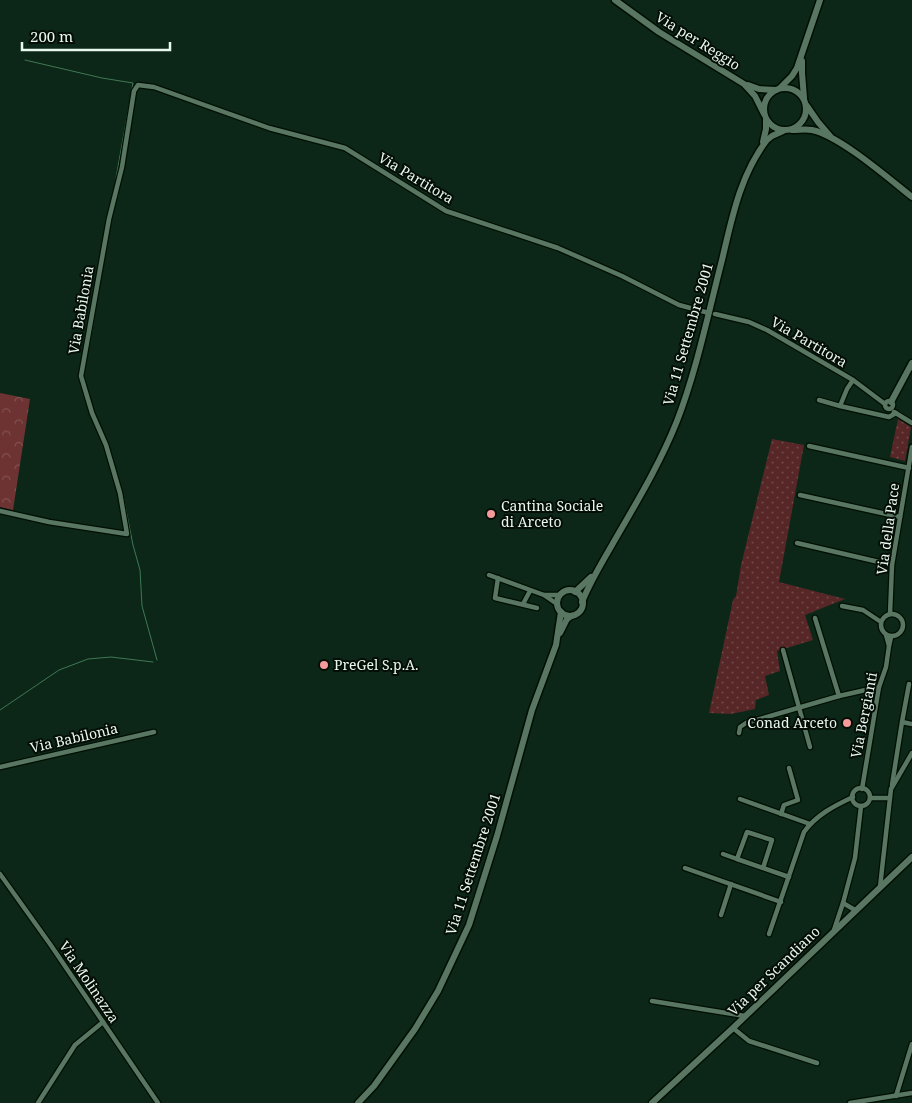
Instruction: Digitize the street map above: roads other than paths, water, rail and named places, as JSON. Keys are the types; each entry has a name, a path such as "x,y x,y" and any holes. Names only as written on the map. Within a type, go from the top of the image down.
{"main road":[{"name":"Via per Reggio","path":"615,0 659,32 744,84 759,89 777,90"},
{"name":"Via 11 Settembre 2001","path":"358,1103 374,1086 415,1029 438,990 469,925 497,836 532,710 558,639 567,619 578,613 595,573 614,543 667,443 693,373 712,313 740,192 761,148 766,129 764,108 768,98 795,72 803,54 820,0"},
{"name":"Via 11 Settembre 2001","path":"792,130 805,118 806,102 802,73 803,54"},
{"name":"Via per Reggio","path":"744,84 755,96 765,115"},
{"path":"777,90 787,88 800,94 818,122 832,138"},
{"path":"765,115 774,127 783,131 811,130 832,138 866,161 912,197"},
{"name":"Via 11 Settembre 2001","path":"761,148 772,136 783,131"},
{"path":"889,405 912,363"},
{"name":"Via 11 Settembre 2001","path":"575,592 595,573"},
{"path":"571,616 561,612 557,604 560,595 568,590 575,592 580,595 582,602"},
{"name":"Via 11 Settembre 2001","path":"558,639 561,612"},
{"name":"Via per Scandiano","path":"652,1103 912,856"}],"street":[{"name":"Via Partitora","path":"136,86 154,87 270,128 345,148 446,211 558,248 622,276 678,305 749,322 767,330 853,380 912,423"},
{"name":"Via Babilonia","path":"0,512 48,522 127,534 120,493 106,445 90,406 82,376 109,219 122,167 136,86"},
{"path":"840,406 847,388 853,380"},
{"path":"819,400 889,416 896,413"},
{"path":"809,446 909,468"},
{"name":"Via della Pace","path":"890,614 892,565 912,446"},
{"path":"904,492 912,493"},
{"path":"800,495 900,516"},
{"path":"797,543 892,565"},
{"path":"489,575 544,595 560,595"},
{"path":"498,578 495,598 537,608"},
{"path":"523,604 530,591"},
{"path":"544,595 557,604"},
{"path":"842,606 863,610 881,622 890,614 900,617 903,626 898,635 888,636"},
{"path":"815,618 838,696"},
{"name":"Via Bergianti","path":"862,789 878,687 886,667 889,646 888,636 881,628 881,622"},
{"path":"783,650 810,747"},
{"path":"880,887 891,789 909,684"},
{"path":"739,733 740,726 746,723 838,696 878,687"},
{"path":"902,722 912,724"},
{"name":"Via Babilonia","path":"0,767 154,732"},
{"path":"891,789 912,753"},
{"path":"781,814 784,805 798,800 788,768"},
{"path":"770,934 804,832 810,824 832,807 853,797 857,790 867,790 870,798"},
{"path":"853,797 856,804 860,806"},
{"path":"870,798 890,798"},
{"path":"860,806 866,804 870,798"},
{"path":"740,799 810,824"},
{"path":"834,930 855,858 860,806"},
{"path":"738,859 747,832 772,840 763,868"},
{"path":"723,854 789,877"},
{"path":"685,868 781,902"},
{"name":"Via Molinazza","path":"0,874 158,1103"},
{"path":"721,915 731,884"},
{"path":"843,903 856,910"},
{"path":"652,1001 745,1016"},
{"path":"38,1103 76,1045 103,1022"},
{"path":"733,1028 749,1041 817,1063"},
{"path":"896,1096 912,1044"},
{"path":"850,1103 912,1093"}],"waterway":[{"path":"25,60 102,78 133,83 116,178"},
{"path":"115,203 118,195"},
{"path":"90,341 100,283"},
{"path":"95,414 107,443"},
{"path":"112,459 122,491"},
{"path":"123,495 140,570 142,606 157,660"},
{"path":"0,710 59,670 88,659 111,657 153,662"}],"place":[{"name":"Cantina Sociale di Arceto","path":"491,514"},
{"name":"PreGel S.p.A.","path":"324,665"},
{"name":"Conad Arceto","path":"847,723"}]}
